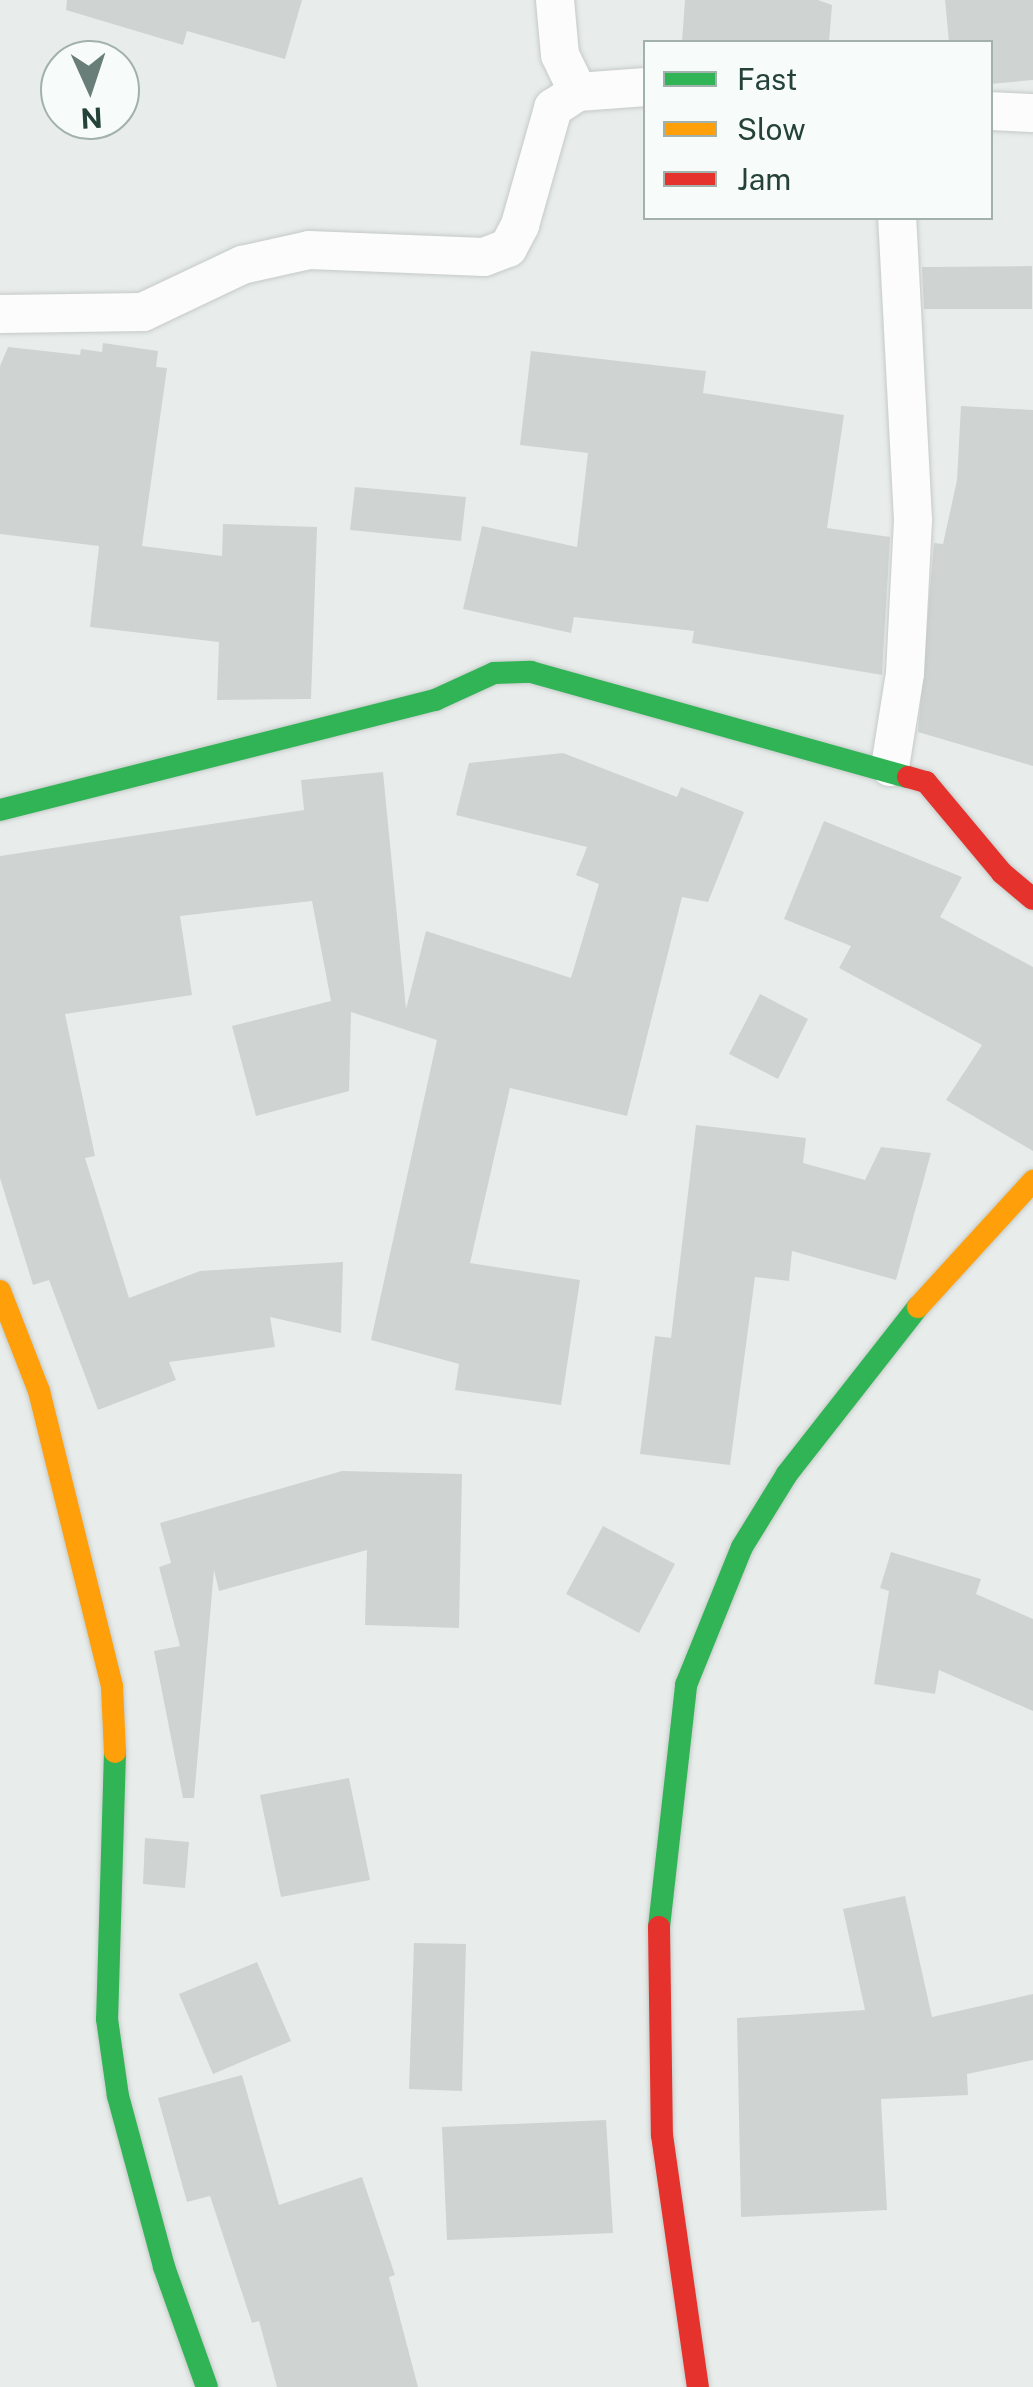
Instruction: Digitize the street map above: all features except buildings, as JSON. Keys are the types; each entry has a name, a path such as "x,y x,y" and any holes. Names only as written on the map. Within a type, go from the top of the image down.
{"street":[{"path":"555,0 560,55 578,92"},
{"path":"0,314 144,312 242,265 309,250 484,257 508,248 553,108 578,92 643,88"},
{"path":"993,111 1033,113"},
{"path":"890,767 905,673 913,520 897,220"},
{"path":"0,810 435,700 494,672 571,681 890,767 926,782 1002,873 1033,899"},
{"path":"698,2387 662,2134 658,2048 657,1946 686,1685 742,1547 787,1474 890,1337 1033,1181"},
{"path":"0,1292 39,1391 112,1686 116,1776 107,2019 118,2096 164,2267 207,2387"}],"traffic: fast":[{"path":"0,810 435,700 494,673 531,672 908,777"},
{"path":"659,1927 686,1685 742,1547 787,1474 918,1307"},
{"path":"115,1752 107,2019 118,2096 164,2267 207,2387"}],"traffic: slow":[{"path":"918,1307 1033,1181"},
{"path":"0,1291 39,1391 112,1686 115,1752"}],"traffic: jam":[{"path":"908,777 926,782 1002,873 1033,899"},
{"path":"659,1927 662,2135 698,2387"}]}
